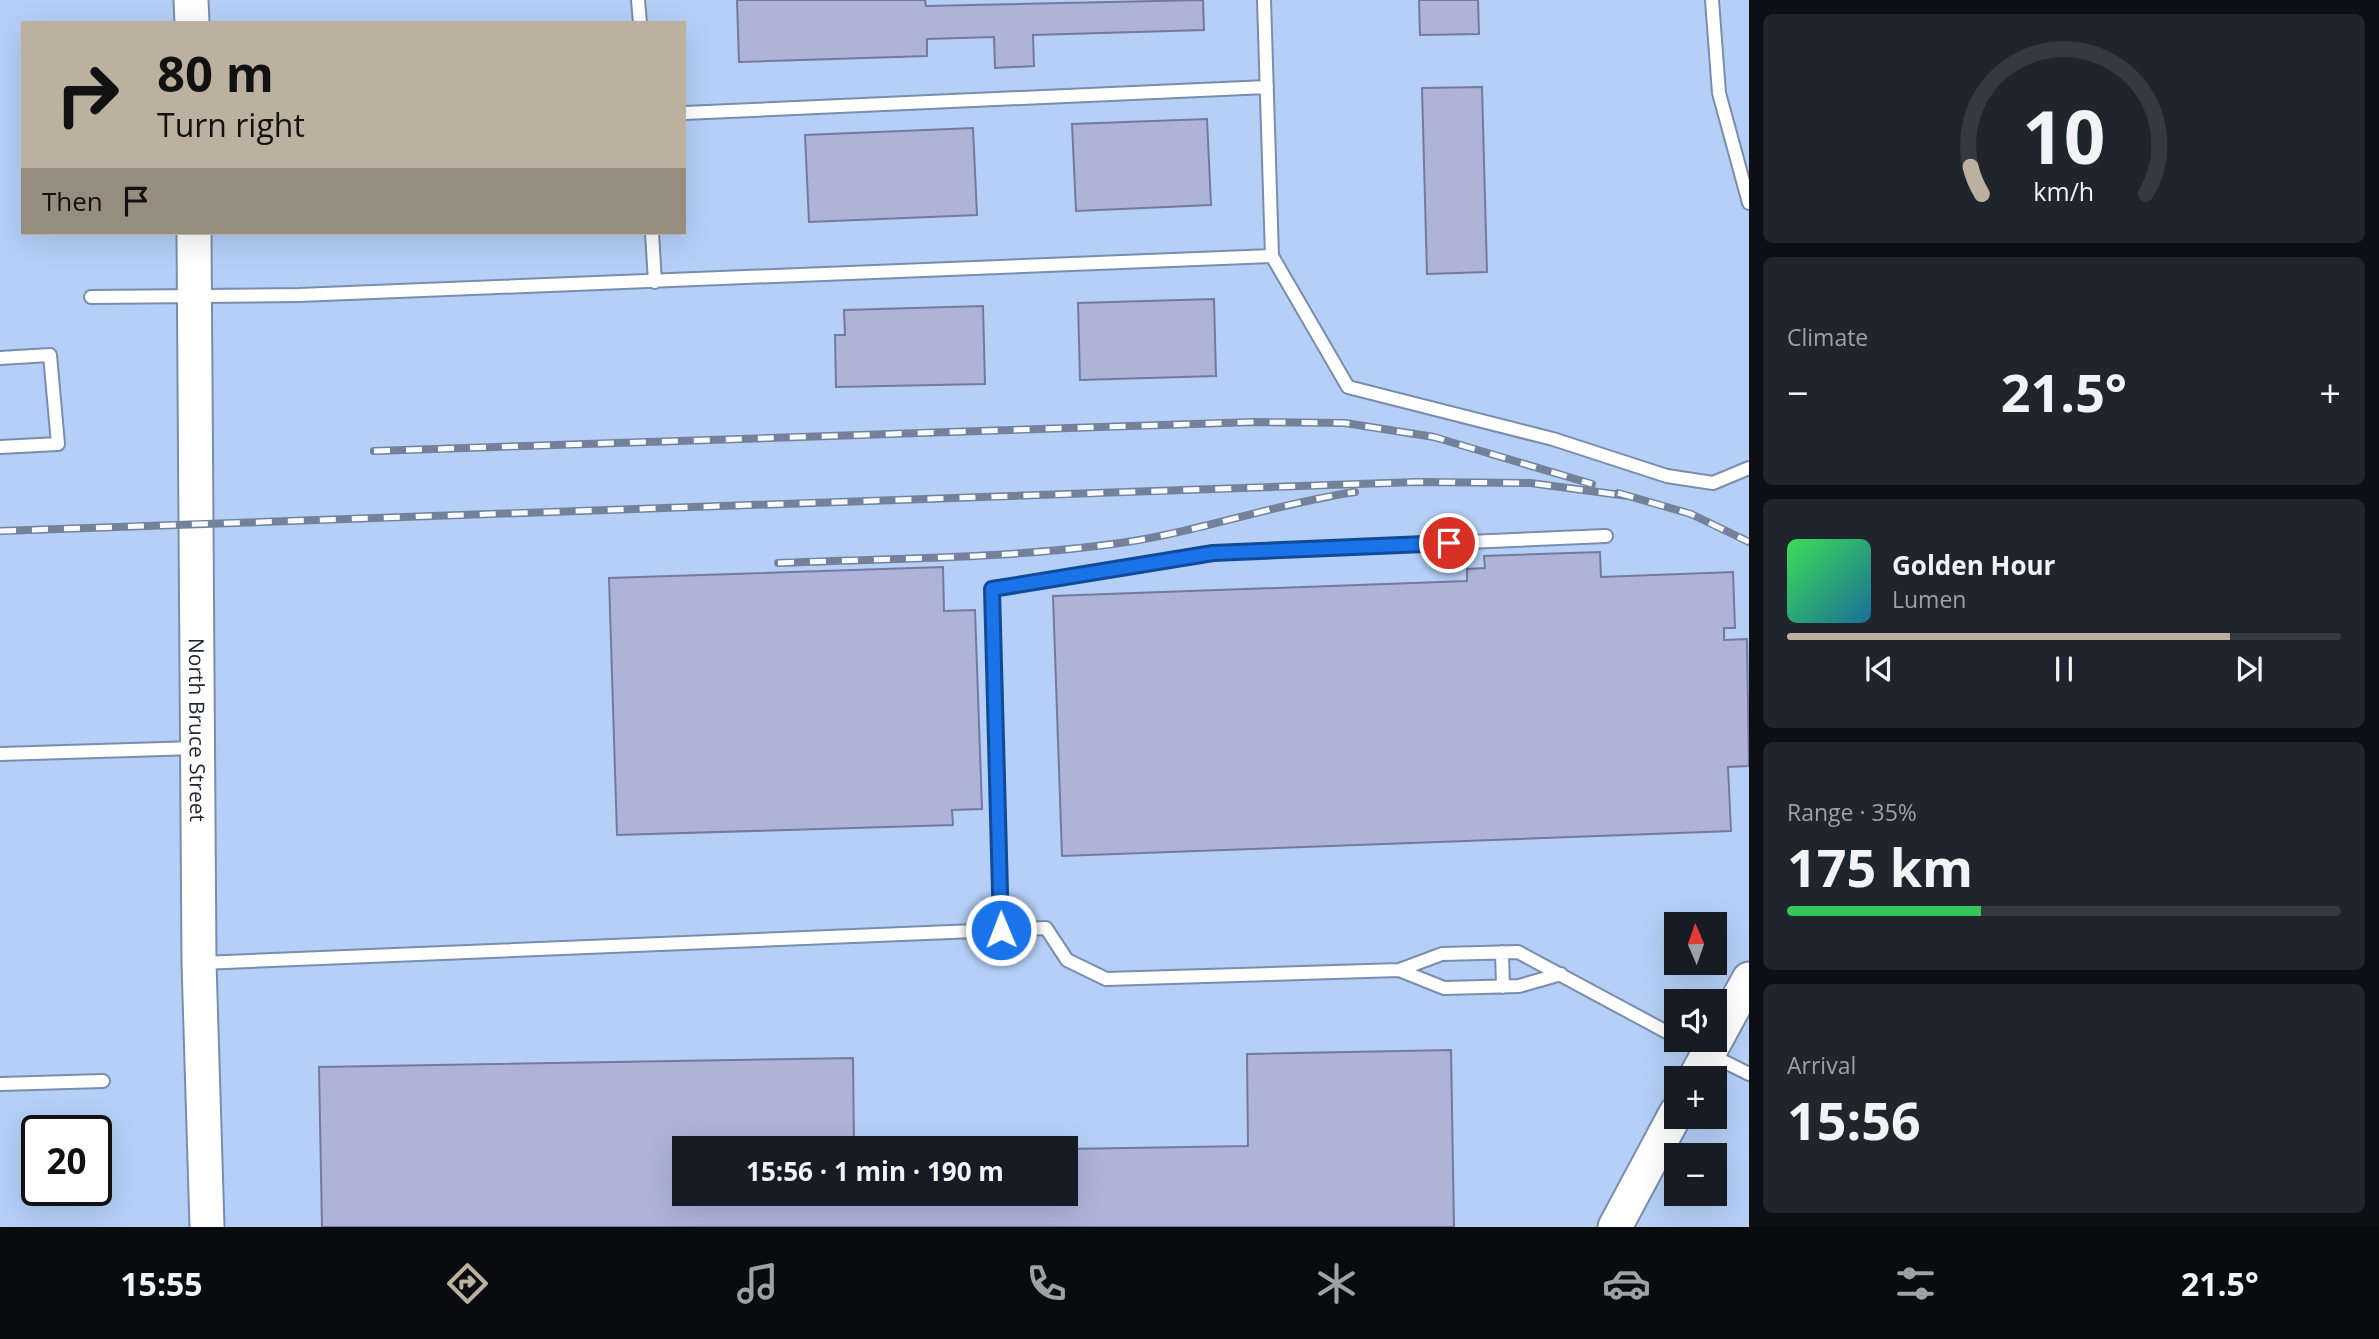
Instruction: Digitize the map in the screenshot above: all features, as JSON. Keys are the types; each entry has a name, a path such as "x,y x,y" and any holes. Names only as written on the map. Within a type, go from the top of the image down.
{"street":[{"path":"191,0 192,21"},
{"name":"North Bruce Street","path":"194,235 199,963 207,1227"},
{"path":"1727,1006 1749,979"},
{"path":"1615,1227 1667,1129"}],"lane":[{"path":"638,0 640,21"},
{"path":"1264,0 1272,256 1348,387 1553,439 1667,476 1713,482 1749,468"},
{"path":"1712,0 1719,93 1749,203"},
{"path":"686,113 1267,87"},
{"path":"652,235 655,282"},
{"path":"91,297 299,295 1272,256"},
{"path":"0,358 50,355 58,444 0,447"},
{"path":"1001,930 992,589 1213,553 1606,536"},
{"path":"0,754 199,748"},
{"path":"199,963 1046,928 1067,960 1106,979 1399,970 1442,954 1518,952 1561,974 1664,1036"},
{"path":"1502,952 1503,986"},
{"path":"1399,970 1444,988 1519,986 1561,974"},
{"path":"1690,1052 1749,1074"},
{"path":"0,1084 103,1081"}],"shaded area":[{"path":"0,0 1749,0 1749,1227 0,1227"}],"building":[{"path":"737,0 925,0 926,6 1203,0 1204,30 1033,35 1034,66 995,68 994,37 927,39 927,56 739,62"},
{"path":"1419,0 1478,0 1479,34 1420,35"},
{"path":"1482,87 1487,272 1427,274 1422,88"},
{"path":"1207,119 1211,205 1076,211 1072,124"},
{"path":"973,128 977,215 809,222 805,135"},
{"path":"1214,299 1216,376 1080,380 1078,303"},
{"path":"983,306 985,384 836,387 835,335 845,335 844,310"},
{"path":"1600,552 1601,577 1733,572 1735,628 1724,628 1724,640 1747,639 1749,766 1728,767 1731,831 1062,856 1053,596 1467,581 1467,569 1485,568 1484,556"},
{"path":"943,567 944,611 975,610 982,809 952,810 953,825 617,835 609,578"},
{"path":"1451,1050 1454,1227 322,1227 319,1067 853,1058 854,1136 672,1136 672,1206 1078,1206 1078,1149 1248,1146 1247,1054"}],"railway":[{"path":"374,451 1254,422 1345,423 1434,437 1592,484"},
{"path":"0,531 1417,482 1530,483 1628,496"},
{"path":"778,563 992,555 1120,543 1355,492"},
{"path":"1618,493 1691,514 1749,542"}],"route":[{"path":"1001,930 992,589 1213,553 1449,543"}]}
